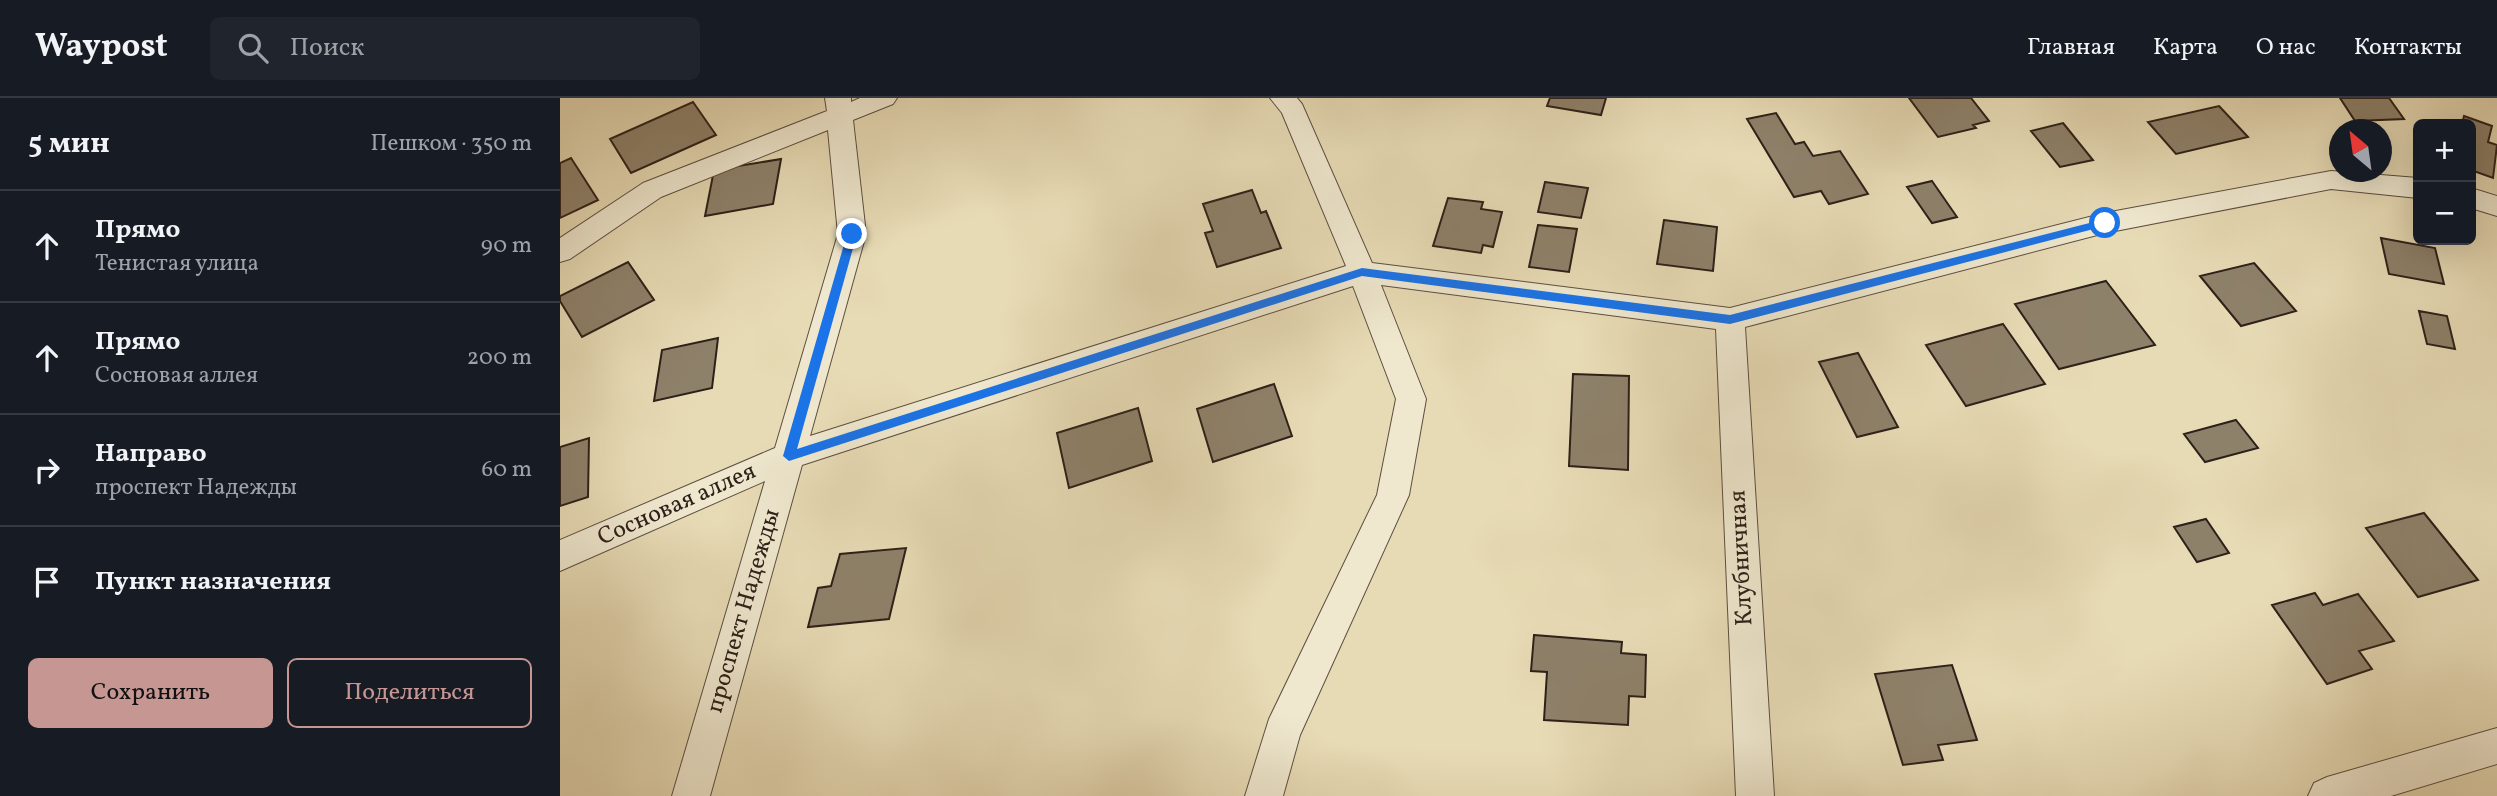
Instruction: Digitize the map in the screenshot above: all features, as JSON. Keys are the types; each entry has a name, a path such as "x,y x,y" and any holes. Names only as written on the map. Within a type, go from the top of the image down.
{"street":[{"path":"560,252 652,190 840,106 884,98"},
{"path":"1264,796 1282,732 1393,495 1411,399 1362,272 1293,110 1283,98"},
{"name":"проспект Надежды","path":"691,796 852,234 840,106"},
{"path":"1730,319 2119,220 2331,180 2413,188"},
{"path":"2476,200 2497,206"},
{"name":"Сосновая аллея","path":"560,556 789,456 1362,272 1730,319"},
{"name":"Клубничная","path":"1730,319 1755,796"},
{"path":"2328,796 2497,746"}],"building":[{"path":"1550,98 1606,98 1601,115 1547,106"},
{"path":"1909,98 1971,98 1989,121 1973,125 1976,128 1938,137"},
{"path":"2340,98 2389,98 2404,119 2392,119 2354,119"},
{"path":"693,102 716,135 631,173 610,139"},
{"path":"2219,106 2248,137 2176,154 2148,122"},
{"path":"1776,113 1795,144 1804,142 1813,156 1840,151 1868,194 1829,204 1821,191 1794,197 1747,119"},
{"path":"2476,120 2492,126 2488,142 2497,145 2493,178 2476,172"},
{"path":"2063,123 2093,160 2060,167 2031,131"},
{"path":"571,158 598,200 560,218 560,163"},
{"path":"781,159 773,204 705,216 714,170"},
{"path":"1932,181 1957,217 1932,223 1907,187"},
{"path":"1545,182 1588,188 1581,218 1538,212"},
{"path":"1252,190 1261,213 1266,211 1281,248 1217,267 1205,233 1213,231 1203,204"},
{"path":"1448,198 1483,202 1481,209 1502,212 1493,247 1483,245 1481,253 1433,246"},
{"path":"1664,220 1717,227 1713,271 1657,264"},
{"path":"1538,225 1577,229 1569,272 1529,267"},
{"path":"2381,238 2435,248 2444,284 2389,274"},
{"path":"628,262 654,300 582,337 560,301 560,296"},
{"path":"2254,263 2296,311 2241,326 2200,276"},
{"path":"2106,281 2155,345 2059,369 2015,304"},
{"path":"2419,311 2447,316 2455,349 2427,344"},
{"path":"2003,324 2045,384 1966,406 1926,345"},
{"path":"718,338 712,388 654,401 662,350"},
{"path":"1858,353 1898,427 1857,437 1819,362"},
{"path":"1573,374 1629,376 1628,470 1569,466"},
{"path":"1274,384 1292,436 1213,462 1197,409"},
{"path":"1138,408 1152,461 1069,488 1057,433"},
{"path":"2236,420 2258,448 2205,462 2184,434"},
{"path":"589,438 588,497 560,506 560,447"},
{"path":"2424,513 2478,580 2418,597 2366,528"},
{"path":"2206,519 2229,553 2197,562 2174,527"},
{"path":"906,548 889,619 808,627 818,588 831,586 840,554"},
{"path":"2315,593 2323,605 2358,594 2394,641 2359,651 2372,669 2327,684 2272,605"},
{"path":"1534,635 1622,642 1621,653 1646,655 1645,697 1629,696 1628,725 1544,720 1547,672 1531,671"},
{"path":"1952,665 1977,740 1938,745 1943,760 1903,765 1875,674"}],"route":[{"path":"852,234 789,456 1362,272 1730,319 2105,223"}]}
